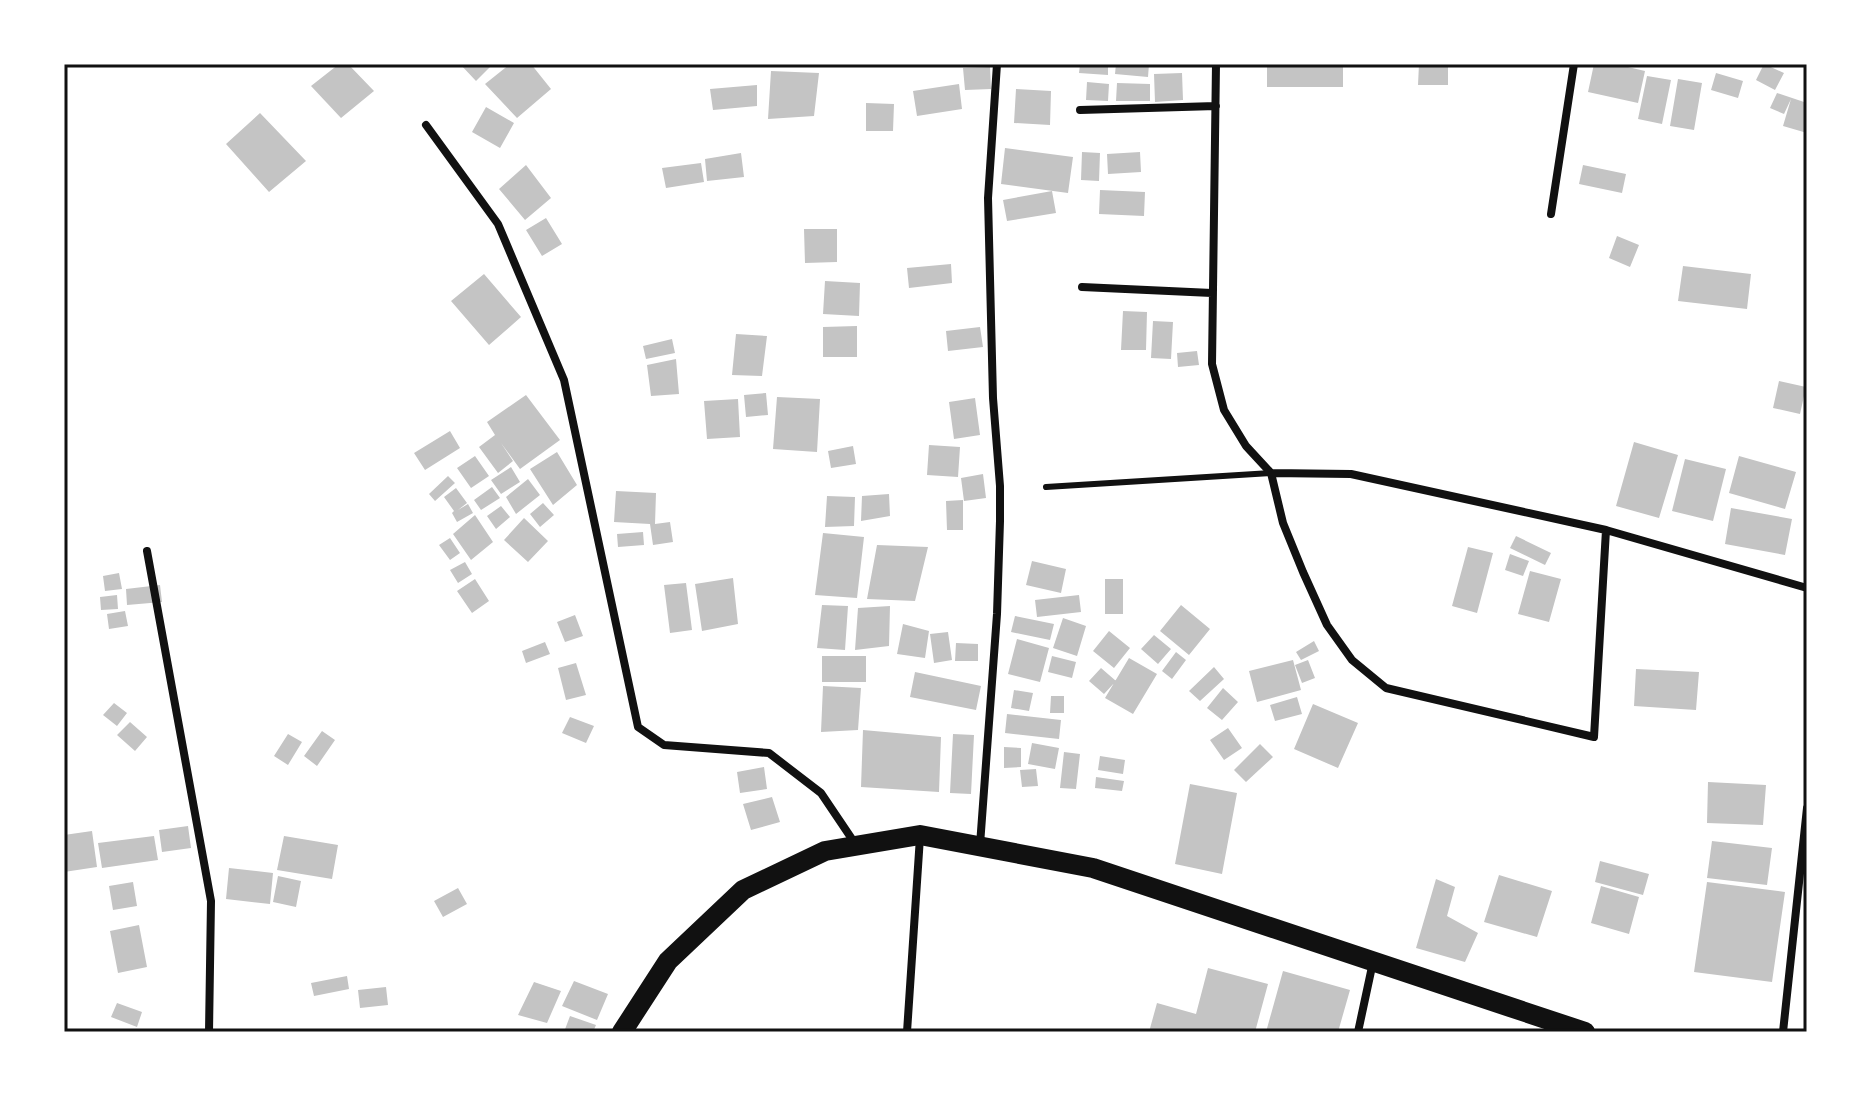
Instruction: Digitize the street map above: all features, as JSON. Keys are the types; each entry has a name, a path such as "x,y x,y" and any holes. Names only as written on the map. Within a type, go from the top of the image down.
{"main road":[{"path":"622,1032 668,961 743,890 825,851 920,835 1093,868 1585,1032"}],"street":[{"path":"980,846 997,614 1000,521 993,398 988,198 997,64"},
{"path":"1216,64 1212,364 1224,410 1246,446 1271,473 1283,523 1303,572 1327,625 1352,660 1386,688 1594,737 1606,530"},
{"path":"1551,214 1574,64"},
{"path":"1080,110 1216,106"},
{"path":"426,125 498,224 564,380 638,727 664,745 769,753 821,793 856,846"},
{"path":"1082,287 1212,293"},
{"path":"1271,473 1351,474 1606,530 1807,588"},
{"path":"147,551 211,901 209,1032"},
{"path":"1783,1032 1807,808"},
{"path":"907,1032 920,835"},
{"path":"1358,1032 1373,961"}],"lane":[{"path":"1046,487 1271,473"}],"building":[{"path":"339,64 348,64 374,91 341,118 311,86"},
{"path":"460,64 493,64 476,81"},
{"path":"510,64 531,64 551,89 517,118 485,84"},
{"path":"1080,64 1108,64 1108,75 1079,73"},
{"path":"1116,64 1149,64 1148,77 1115,74"},
{"path":"1267,64 1343,64 1343,87 1267,87"},
{"path":"1419,64 1448,64 1448,85 1418,85"},
{"path":"1594,64 1615,64 1645,71 1638,103 1588,92"},
{"path":"1764,64 1784,73 1775,90 1756,80"},
{"path":"990,67 991,89 965,90 963,68"},
{"path":"771,71 819,73 814,116 768,119"},
{"path":"1182,73 1183,100 1155,102 1154,74"},
{"path":"1716,73 1743,81 1738,98 1711,90"},
{"path":"1647,76 1671,80 1662,124 1638,119"},
{"path":"1678,79 1702,83 1694,130 1670,126"},
{"path":"1087,82 1109,84 1108,101 1086,100"},
{"path":"1117,83 1150,84 1150,101 1116,101"},
{"path":"959,84 962,109 917,116 913,91"},
{"path":"757,85 757,106 713,110 710,89"},
{"path":"1016,89 1051,91 1050,125 1014,123"},
{"path":"1777,93 1807,103 1807,133 1783,126 1791,99 1784,114 1770,108"},
{"path":"866,103 894,104 893,131 866,131"},
{"path":"486,107 514,123 500,148 472,132"},
{"path":"260,113 306,161 269,192 226,144"},
{"path":"1005,148 1073,157 1068,193 1001,184"},
{"path":"1082,152 1100,153 1099,181 1081,180"},
{"path":"1140,152 1141,172 1108,174 1107,154"},
{"path":"741,153 744,177 707,181 705,159"},
{"path":"701,163 704,182 666,188 662,168"},
{"path":"526,165 551,198 525,220 499,189"},
{"path":"1583,165 1626,174 1622,193 1579,184"},
{"path":"1100,190 1145,192 1144,216 1099,214"},
{"path":"1052,191 1056,213 1007,221 1003,200"},
{"path":"546,218 562,244 542,256 526,230"},
{"path":"804,229 837,229 837,262 805,263"},
{"path":"1617,236 1639,245 1630,267 1609,258"},
{"path":"951,264 952,283 909,288 907,268"},
{"path":"1683,266 1751,274 1747,309 1678,301"},
{"path":"484,274 521,317 489,345 451,301"},
{"path":"825,281 860,283 859,316 823,314"},
{"path":"1123,311 1147,312 1146,350 1121,350"},
{"path":"1153,321 1173,322 1171,359 1151,358"},
{"path":"857,326 857,357 823,357 823,327"},
{"path":"980,327 983,347 948,351 946,331"},
{"path":"736,334 767,336 762,376 732,375"},
{"path":"672,339 675,353 646,359 643,346"},
{"path":"1197,351 1199,365 1178,367 1177,353"},
{"path":"676,359 679,394 651,396 647,365"},
{"path":"1779,381 1806,387 1800,414 1773,408"},
{"path":"766,393 768,415 746,417 744,395"},
{"path":"526,395 560,440 520,469 501,443 513,461 498,473 479,447 495,435 487,422"},
{"path":"777,397 820,399 817,452 773,449"},
{"path":"975,398 980,435 954,439 949,402"},
{"path":"738,399 740,437 707,439 704,401"},
{"path":"450,431 460,448 425,470 414,453"},
{"path":"1634,442 1678,455 1659,518 1616,506"},
{"path":"929,445 960,447 958,477 927,475"},
{"path":"853,446 856,464 831,468 828,451"},
{"path":"557,452 577,485 553,505 530,469"},
{"path":"475,456 489,476 471,488 457,468"},
{"path":"1739,456 1796,472 1785,509 1729,493"},
{"path":"1685,459 1726,469 1713,521 1672,511"},
{"path":"511,467 520,482 501,494 491,480"},
{"path":"983,474 986,498 964,501 961,478"},
{"path":"448,476 455,483 435,501 429,494"},
{"path":"528,479 540,495 516,514 506,497"},
{"path":"492,487 500,498 481,510 474,500"},
{"path":"456,488 467,503 458,510 468,504 473,513 457,522 452,513 454,511 444,497"},
{"path":"616,491 656,493 655,524 670,522 673,542 653,545 650,524 614,522"},
{"path":"889,494 890,516 861,521 862,496"},
{"path":"827,496 855,497 854,526 825,527"},
{"path":"963,500 963,530 947,530 946,501"},
{"path":"543,503 554,515 540,527 530,514"},
{"path":"501,506 510,517 496,529 487,516"},
{"path":"1731,508 1792,519 1785,555 1725,544"},
{"path":"475,515 493,542 471,560 453,534"},
{"path":"524,518 548,541 528,562 504,540"},
{"path":"643,532 644,545 618,547 617,534"},
{"path":"823,533 864,537 857,598 815,595"},
{"path":"1516,536 1551,553 1545,565 1510,548"},
{"path":"450,538 460,553 450,560 439,545"},
{"path":"877,545 928,547 915,601 867,599"},
{"path":"1468,547 1493,553 1477,613 1452,606"},
{"path":"1510,554 1529,561 1523,576 1505,570"},
{"path":"1032,561 1066,569 1061,593 1026,585"},
{"path":"465,562 472,574 458,583 450,570"},
{"path":"1530,571 1561,579 1549,622 1518,614"},
{"path":"119,573 122,589 105,591 103,576"},
{"path":"733,578 738,624 702,631 695,584"},
{"path":"475,579 489,601 472,613 457,591"},
{"path":"1105,579 1123,579 1123,614 1105,614"},
{"path":"686,583 692,630 670,633 664,585"},
{"path":"160,585 162,602 127,605 126,589"},
{"path":"117,595 118,609 101,610 100,597"},
{"path":"1079,595 1081,612 1037,617 1035,600"},
{"path":"822,605 848,606 845,650 817,648"},
{"path":"1181,605 1210,629 1189,655 1160,631"},
{"path":"890,606 889,646 855,650 858,608"},
{"path":"125,611 128,626 109,629 107,614"},
{"path":"575,615 583,636 565,642 557,622"},
{"path":"1015,616 1054,624 1050,640 1011,632"},
{"path":"1063,618 1086,626 1077,656 1053,648"},
{"path":"903,624 929,631 925,658 897,654"},
{"path":"1109,631 1130,648 1114,668 1093,651"},
{"path":"948,632 952,660 934,663 930,634"},
{"path":"1154,635 1171,649 1158,664 1141,649"},
{"path":"1017,639 1049,648 1040,682 1008,674"},
{"path":"1314,641 1319,651 1301,660 1296,652"},
{"path":"545,642 550,654 526,663 522,651"},
{"path":"956,643 978,644 978,661 955,661"},
{"path":"1176,652 1186,660 1172,679 1162,671"},
{"path":"822,656 866,656 866,682 822,682"},
{"path":"1052,656 1076,662 1072,678 1048,672"},
{"path":"1129,658 1157,674 1133,714 1105,698"},
{"path":"1293,660 1301,690 1257,702 1249,671"},
{"path":"1308,660 1315,678 1302,683 1295,665"},
{"path":"576,663 586,695 566,700 558,668"},
{"path":"1214,667 1224,679 1200,701 1189,691"},
{"path":"1101,668 1116,681 1104,694 1089,681"},
{"path":"1636,669 1699,672 1696,710 1634,706"},
{"path":"915,672 981,686 976,710 910,697"},
{"path":"823,686 861,688 858,730 821,732"},
{"path":"1223,688 1238,702 1222,720 1207,708"},
{"path":"1014,690 1033,693 1029,711 1011,708"},
{"path":"1051,696 1064,696 1064,713 1050,713"},
{"path":"1297,697 1302,714 1275,721 1270,705"},
{"path":"114,703 127,713 117,726 103,715"},
{"path":"1313,704 1358,723 1338,768 1294,749"},
{"path":"1007,714 1061,720 1059,739 1005,733"},
{"path":"570,717 594,726 586,743 562,733"},
{"path":"130,722 147,737 135,751 117,735"},
{"path":"1228,728 1242,748 1224,760 1210,740"},
{"path":"863,730 941,737 939,792 861,787"},
{"path":"322,731 335,740 317,766 304,756"},
{"path":"288,734 302,742 288,765 274,756"},
{"path":"953,734 974,735 971,794 950,793"},
{"path":"1032,743 1059,748 1055,769 1028,764"},
{"path":"1260,744 1273,757 1246,782 1234,770"},
{"path":"1004,747 1021,748 1021,767 1004,768"},
{"path":"1064,752 1080,754 1076,789 1060,788"},
{"path":"1100,756 1125,760 1123,774 1098,770"},
{"path":"764,767 767,789 740,793 737,772"},
{"path":"1036,769 1038,786 1022,787 1020,770"},
{"path":"1096,777 1124,781 1122,791 1095,788"},
{"path":"1708,782 1766,785 1763,825 1707,823"},
{"path":"1190,784 1237,793 1222,874 1175,864"},
{"path":"772,797 780,822 751,830 743,804"},
{"path":"188,826 191,848 162,852 159,830"},
{"path":"92,831 97,867 64,872 64,835"},
{"path":"154,836 158,860 102,868 98,843"},
{"path":"284,836 338,845 332,879 277,870"},
{"path":"1712,841 1772,848 1767,885 1707,878"},
{"path":"1600,861 1649,874 1643,895 1595,882"},
{"path":"229,868 273,873 270,904 226,899"},
{"path":"1499,875 1552,891 1537,937 1484,922"},
{"path":"278,876 301,881 296,907 273,902"},
{"path":"1436,879 1455,887 1447,916 1478,933 1465,962 1416,948"},
{"path":"133,882 137,906 113,910 109,886"},
{"path":"1707,882 1785,892 1772,982 1694,972"},
{"path":"1601,886 1639,897 1629,934 1591,923"},
{"path":"458,888 467,904 443,917 434,901"},
{"path":"139,925 147,967 118,973 110,931"},
{"path":"1208,968 1268,984 1255,1032 1149,1032 1157,1003 1196,1014"},
{"path":"1283,971 1350,990 1338,1032 1266,1032"},
{"path":"347,976 349,989 314,996 311,983"},
{"path":"574,981 608,994 597,1020 562,1006"},
{"path":"534,982 561,991 547,1023 518,1015"},
{"path":"386,987 388,1005 360,1008 358,990"},
{"path":"117,1003 142,1012 137,1027 111,1017"},
{"path":"570,1016 596,1025 593,1032 564,1032"}]}
